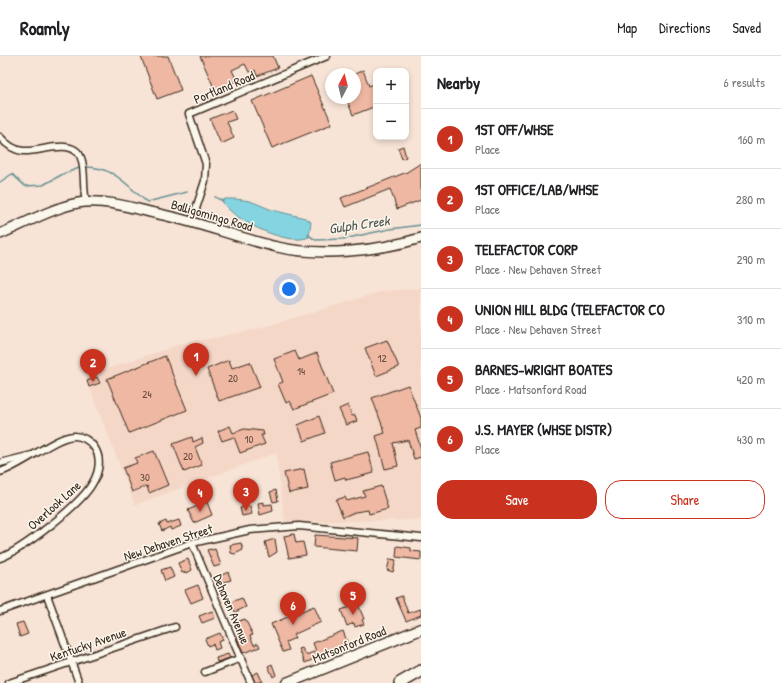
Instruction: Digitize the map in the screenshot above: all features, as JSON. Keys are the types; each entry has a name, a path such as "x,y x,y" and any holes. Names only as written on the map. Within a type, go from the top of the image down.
{"highway":[{"path":"400,683 421,671"},
{"path":"416,683 421,680"}],"main road":[{"name":"Matsonford Road","path":"287,683 421,629"}],"street":[{"name":"Portland Road","path":"192,221 205,181 206,164 189,114 327,56"},
{"path":"0,137 14,149 23,151 67,147 74,150 80,156 82,162 86,202"},
{"name":"Balligomingo Road","path":"0,234 70,205 86,202 103,202 192,221 277,247 306,251 365,249 389,246 421,238"},
{"name":"Overlook Lane","path":"0,472 26,461 60,440 74,436 82,437 93,446 98,453 98,469 92,486 74,505 26,544 0,558"},
{"name":"Overlook Lane","path":"0,463 37,454"},
{"name":"New Dehaven Street","path":"0,611 192,543 250,530 299,526 421,538"},
{"name":"Dehaven Avenue","path":"192,543 251,683"},
{"path":"47,595 79,683"},
{"name":"Kentucky Avenue","path":"9,683 175,627"},
{"path":"205,672 241,658"}],"shaded area":[{"path":"421,288 421,520 285,522 276,453 135,505 85,376 190,341 203,340 253,330 384,291"}],"water":[{"path":"225,199 250,201 272,210 305,218 311,222 309,237 300,239 288,238 261,230 237,216 222,201"}],"building":[{"path":"168,56 181,90 157,99 141,57"},
{"path":"200,56 273,56 278,68 257,76 255,70 249,72 245,64 232,70 237,81 215,90"},
{"path":"363,70 369,86 373,84 373,107 353,115 348,104 361,104 361,71"},
{"path":"311,76 332,124 272,148 252,101"},
{"path":"232,110 236,119 227,122 234,138 221,144 210,119"},
{"path":"403,146 406,157 402,159 398,148"},
{"path":"421,163 421,200 397,209 390,189 345,207 341,198 407,172"},
{"path":"387,340 399,367 376,376 365,348"},
{"path":"295,351 299,360 317,353 333,394 294,409 290,401 286,403 278,384 283,382 274,359"},
{"path":"165,356 187,410 129,433 107,379"},
{"path":"229,360 232,368 250,362 260,387 219,401 207,369"},
{"path":"97,377 100,383 89,387 87,381"},
{"path":"408,385 421,418 421,428 415,430 421,449 421,457 414,459 408,440 393,443 398,466 385,469 376,436 385,433 372,398"},
{"path":"348,405 352,416 355,415 357,421 346,425 339,409"},
{"path":"319,416 325,433 304,441 298,425"},
{"path":"230,426 233,433 244,429 263,431 264,435 261,435 265,444 240,453 234,437 222,441 218,431"},
{"path":"192,437 193,442 202,438 203,443 195,447 202,465 184,472 173,444"},
{"path":"154,451 168,485 149,493 147,486 132,492 123,468 137,463 135,458"},
{"path":"368,452 374,473 346,480 345,477 335,480 330,462"},
{"path":"304,469 308,489 289,493 284,473"},
{"path":"381,486 388,509 369,514 368,510 355,512 343,517 336,500 345,497 347,501 365,496 363,491"},
{"path":"276,490 278,501 273,502 270,492"},
{"path":"207,502 212,515 194,523 188,510"},
{"path":"264,502 264,505 272,504 273,511 260,515 258,503"},
{"path":"250,506 252,514 242,516 240,508"},
{"path":"179,520 181,526 171,530 170,527 162,531 159,524 166,521 167,524"},
{"path":"294,534 296,543 303,542 306,555 289,558 284,536"},
{"path":"315,535 358,538 357,551 314,547"},
{"path":"275,539 277,552 269,557 265,542"},
{"path":"241,543 243,550 235,554 231,553 230,545"},
{"path":"397,546 411,548 411,551 421,552 421,560 396,557"},
{"path":"215,549 221,565 214,567 207,550"},
{"path":"188,559 192,570 187,573 182,573 178,563"},
{"path":"390,559 396,560 393,572 387,570"},
{"path":"170,567 174,577 165,581 161,570"},
{"path":"228,572 231,580 220,583 220,576"},
{"path":"198,585 203,598 191,603 185,590"},
{"path":"402,596 408,613 421,609 421,615 406,621 396,598"},
{"path":"242,598 246,607 235,612 231,602"},
{"path":"358,604 364,619 362,620 364,624 355,627 354,623 347,626 341,610"},
{"path":"314,606 321,622 293,635 295,638 286,642 289,650 283,652 271,624"},
{"path":"212,611 215,618 202,623 199,616"},
{"path":"245,619 253,635 250,636 254,645 258,643 260,647 243,653 237,637 241,635 236,622"},
{"path":"23,622 28,634 20,637 16,624"},
{"path":"343,631 348,644 305,663 299,649 302,648 306,655 316,651 313,643"},
{"path":"220,633 223,640 218,642 220,648 215,650 213,644 208,646 205,639"},
{"path":"228,654 230,658 217,662 216,658"},
{"path":"272,664 276,675 273,677 268,666"},
{"path":"258,672 262,681 255,683 252,675"}],"waterway":[{"name":"Gulph Creek","path":"0,182 12,174 25,186 43,185 63,174 82,167"},
{"name":"Gulph Creek","path":"86,167 105,170 120,178 147,202 187,192"},
{"name":"Gulph Creek","path":"215,197 223,201"},
{"name":"Gulph Creek","path":"308,235 316,240 343,239 390,229 421,225"}],"place":[{"name":"1ST OFF/WHSE","path":"196,376"},
{"name":"1ST OFFICE/LAB/WHSE","path":"93,382"},
{"name":"TELEFACTOR CORP","path":"246,511"},
{"name":"UNION HILL BLDG (TELEFACTOR CO","path":"200,512"},
{"name":"BARNES-WRIGHT BOATES","path":"353,615"},
{"name":"J.S. MAYER (WHSE DISTR)","path":"293,625"}]}
